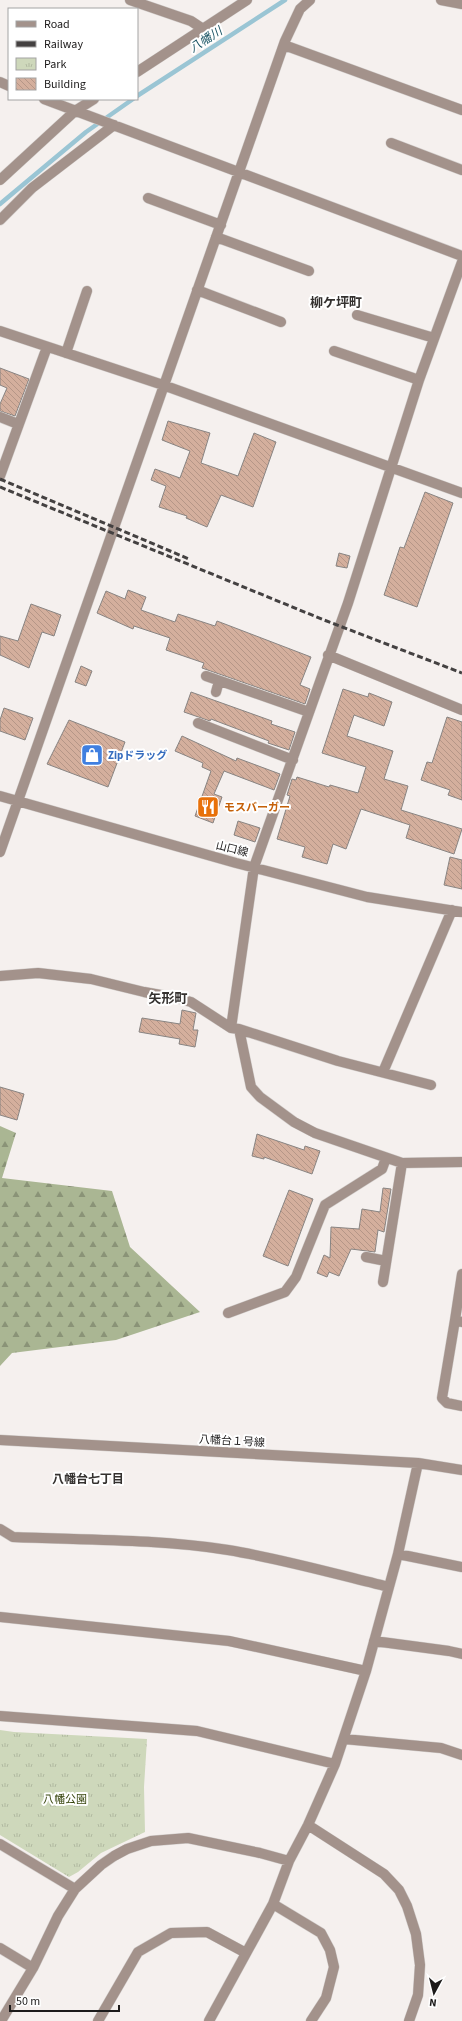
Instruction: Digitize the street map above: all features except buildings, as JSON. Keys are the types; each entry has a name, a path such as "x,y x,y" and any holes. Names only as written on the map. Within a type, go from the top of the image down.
{"street":[{"path":"130,0 191,21 203,29"},
{"path":"138,71 247,0"},
{"path":"0,852 16,801 119,516 163,385 198,290 284,44 300,9 310,0"},
{"path":"441,0 462,4"},
{"path":"284,44 462,110"},
{"path":"47,100 240,171 462,256"},
{"path":"0,180 75,111 92,100"},
{"path":"0,220 32,188 110,124"},
{"path":"391,143 462,170"},
{"path":"148,198 221,225"},
{"path":"216,237 309,271"},
{"path":"462,262 419,380 348,603 328,655 293,760 254,867 235,1029 251,1087 260,1097 278,1112 315,1133 402,1163 462,1162"},
{"path":"198,290 281,322"},
{"path":"66,354 87,291"},
{"path":"358,315 434,338"},
{"path":"0,331 163,385 391,466 462,493"},
{"path":"0,476 47,347"},
{"path":"334,351 419,380"},
{"path":"0,417 18,424"},
{"path":"328,655 462,710"},
{"path":"206,676 309,712"},
{"path":"216,692 219,681"},
{"path":"198,723 293,760"},
{"path":"209,738 213,728"},
{"name":"山口線","path":"0,796 367,897 457,911"},
{"path":"383,1072 457,911"},
{"path":"0,976 38,973 91,979 144,992 177,998 191,1002 235,1029 338,1061 431,1085"},
{"path":"228,1313 285,1292 296,1277 325,1205 382,1169 386,1158"},
{"path":"383,1282 402,1163"},
{"path":"366,1257 386,1261"},
{"path":"462,1274 458,1321 442,1398 447,1403 462,1406"},
{"name":"八幡台１号線","path":"0,1440 418,1463 462,1470"},
{"path":"209,2021 273,1904 288,1861 308,1825 335,1764 366,1671 398,1554 418,1463"},
{"path":"0,1529 12,1537 170,1543 228,1550 281,1560 389,1587"},
{"path":"398,1554 462,1567"},
{"path":"0,1617 229,1641 366,1671"},
{"path":"374,1641 462,1654"},
{"path":"0,1716 197,1731 335,1764"},
{"path":"344,1739 441,1748 462,1754"},
{"path":"308,1825 384,1874 402,1895 416,1934 420,1965 418,1995 409,2021"},
{"path":"1,2021 33,1968 58,1916 75,1889 101,1865 114,1856 127,1849 151,1841 188,1838 260,1852 288,1861"},
{"path":"0,1844 75,1889"},
{"path":"273,1904 321,1933 330,1950 334,1967 326,1998 311,2021"},
{"path":"98,2021 138,1952 171,1933 207,1932 246,1953"},
{"path":"0,1948 33,1968"}],"green space":[{"path":"0,1126 16,1133 2,1178 112,1191 130,1247 200,1312 116,1340 12,1353 0,1366"},
{"name":"八幡公園","path":"0,1730 147,1739 144,1787 145,1832 101,1853 78,1872 69,1877 0,1835"}],"waterway":[{"name":"八幡川","path":"138,95 285,0"},
{"name":"八幡川","path":"0,204 86,132 132,100"}],"railway":[{"path":"0,479 189,559"},
{"path":"0,487 324,620 462,673"}],"place":[{"name":"Zipドラッグ","path":"92,755"},
{"name":"モスバーガー","path":"208,807"}],"district":[{"name":"柳ケ坪町","path":"336,303"},
{"name":"矢形町","path":"168,999"},
{"name":"八幡台七丁目","path":"88,1479"}]}
